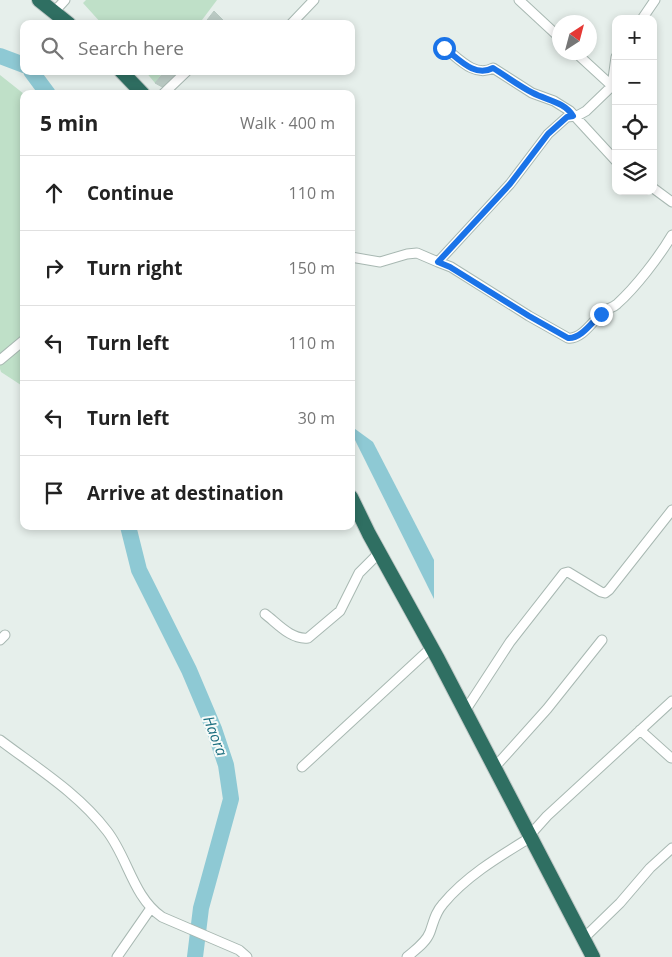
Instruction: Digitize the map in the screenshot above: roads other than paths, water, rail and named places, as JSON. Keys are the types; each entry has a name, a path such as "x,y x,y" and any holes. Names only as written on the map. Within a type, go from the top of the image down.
{"highway":[{"path":"39,0 64,20"},
{"path":"125,75 139,90"},
{"path":"355,504 379,553 432,647 593,957"}],"street":[{"path":"54,12 65,0"},
{"path":"295,20 314,0"},
{"path":"519,0 552,31"},
{"path":"645,15 655,0"},
{"path":"444,48 474,70 481,72 493,68 532,93 554,101 570,111 612,157"},
{"path":"438,262 510,184 548,134 567,117 586,111 612,86 584,60"},
{"path":"167,90 183,75"},
{"path":"657,191 672,202"},
{"path":"355,259 380,262 417,253 450,267 529,316 568,338 573,338 579,335 605,310 618,304 660,255 672,235"},
{"path":"0,360 20,343"},
{"path":"465,711 510,642 564,573 568,572 601,592 609,590 672,510"},
{"path":"264,614 287,632 299,638 308,638 340,611 359,573 379,553"},
{"path":"494,768 547,709 602,640"},
{"path":"302,767 432,647"},
{"path":"407,957 426,938 436,914 444,903 472,877 530,836 672,701"},
{"path":"640,730 671,758"},
{"path":"0,740 80,800 97,818 109,834 136,886 151,908 162,917 219,940 239,950 247,957"},
{"path":"584,938 620,903 650,868 672,848"},
{"path":"116,957 151,908"}],"water":[{"path":"355,429 373,442 434,560 434,599 355,440"}],"waterway":[{"name":"Haora","path":"0,56 20,64"},
{"name":"Haora","path":"34,75 45,90"},
{"name":"Haora","path":"129,530 139,570 189,670 214,729 226,765 231,799 201,908 195,957"}]}
